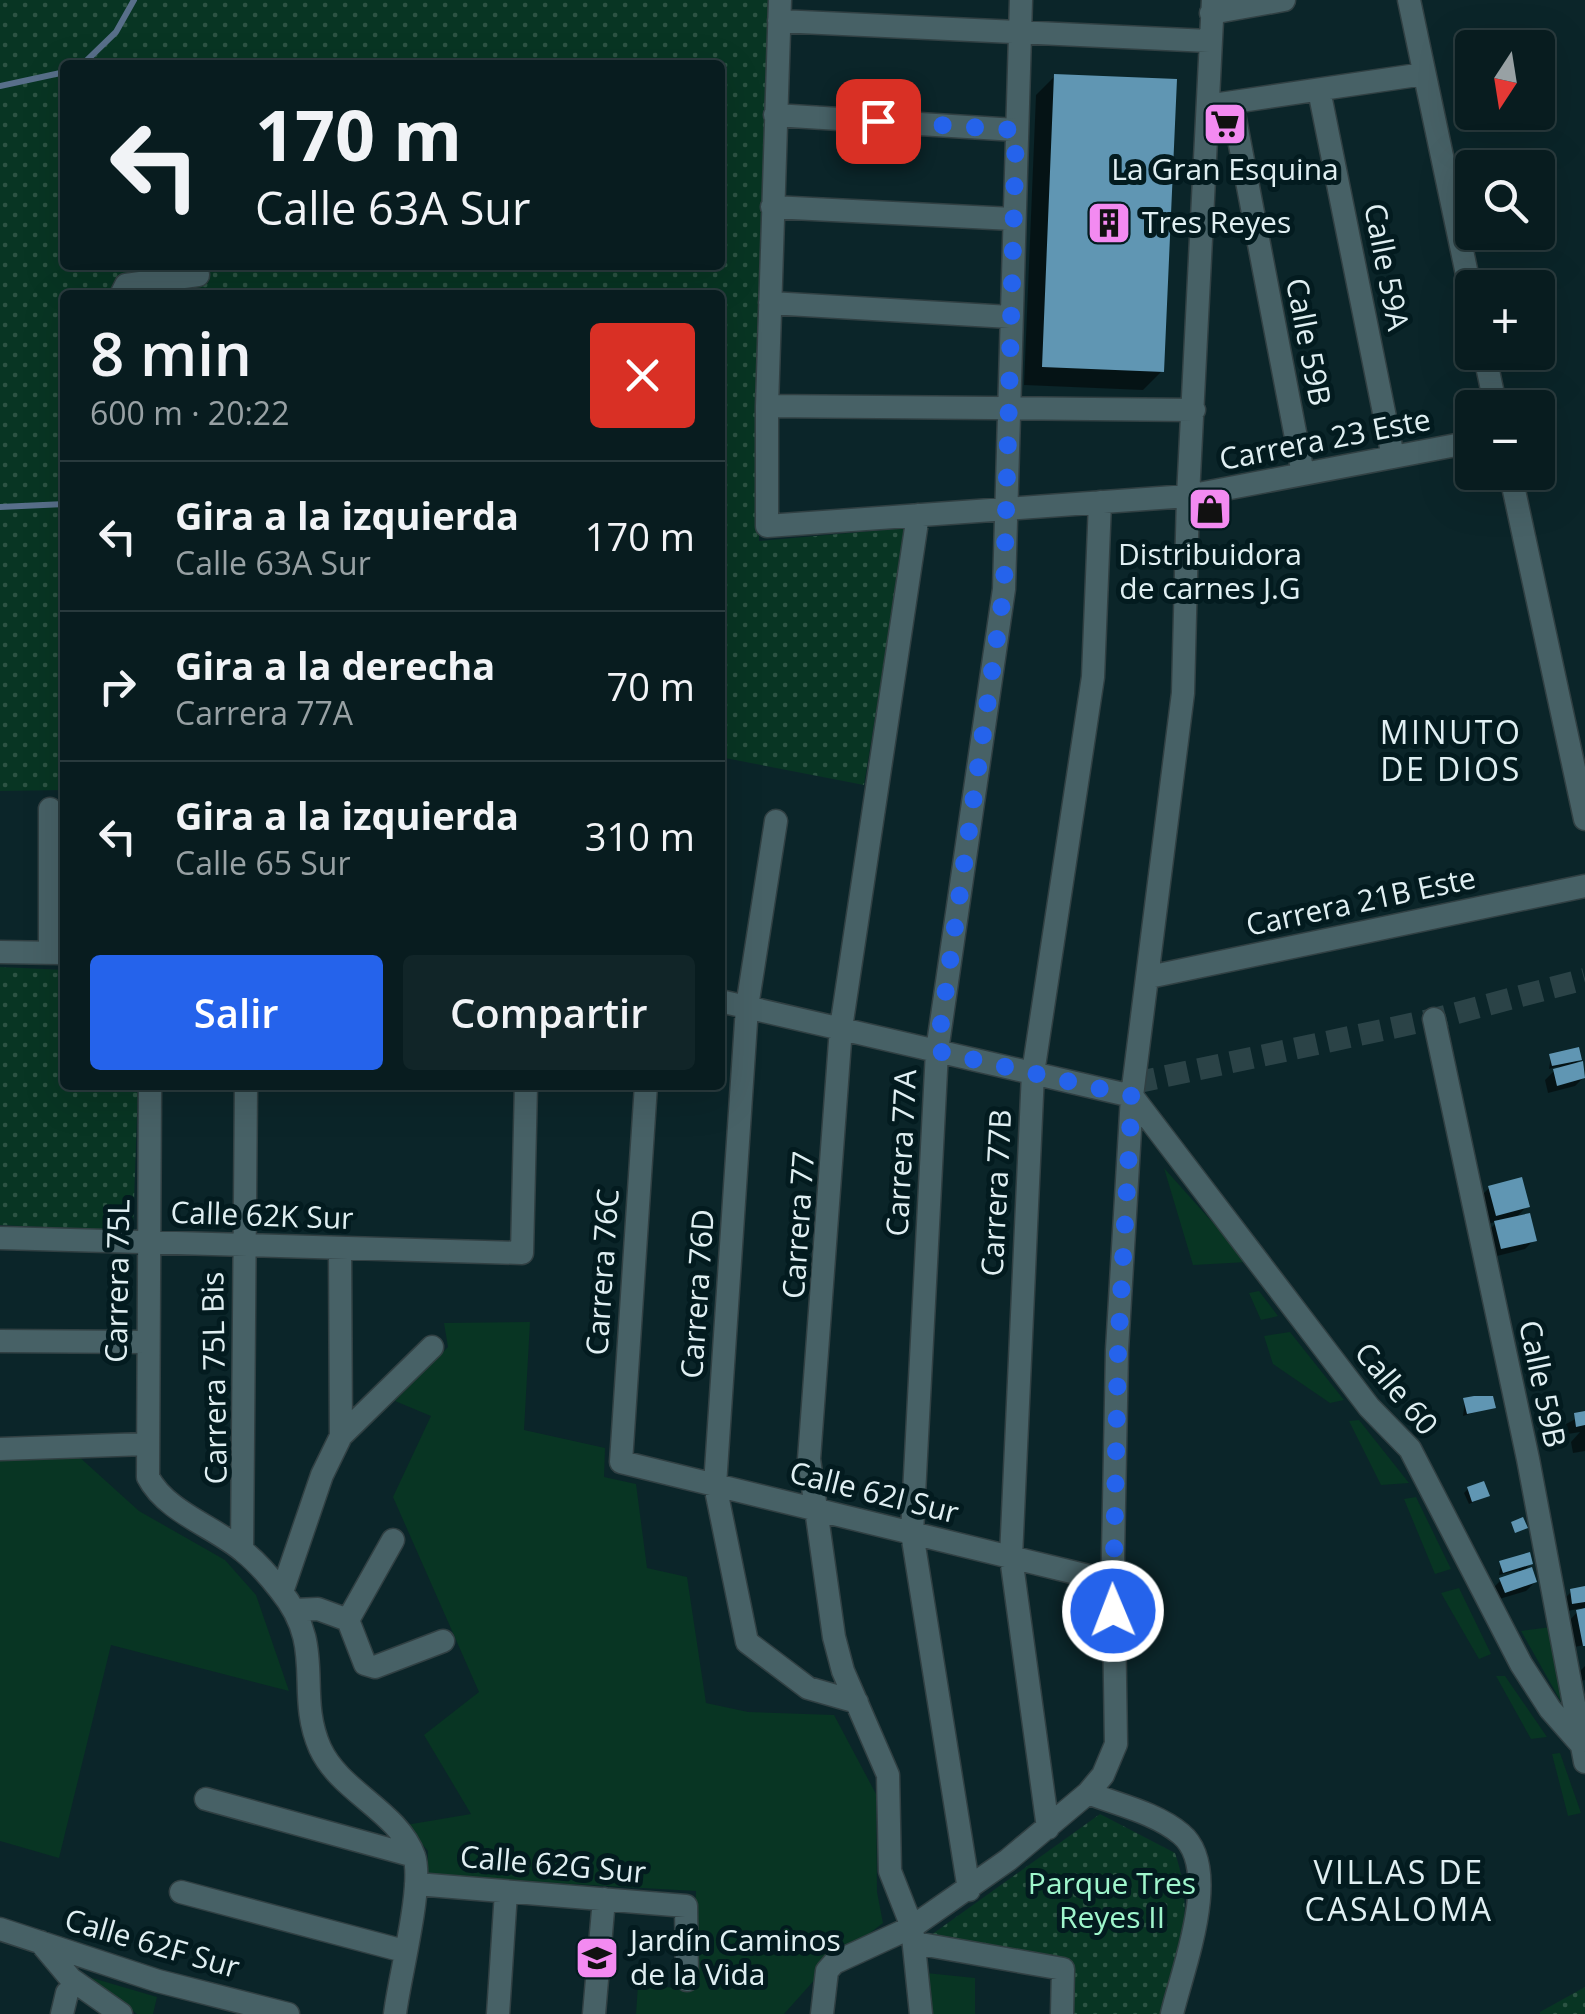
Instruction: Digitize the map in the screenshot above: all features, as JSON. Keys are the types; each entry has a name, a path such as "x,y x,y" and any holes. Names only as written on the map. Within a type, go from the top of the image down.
{"street":[{"name":"Carrera 77A","path":"969,1890 912,1532 937,1051 1004,589 1002,509 1021,0"},
{"path":"822,2014 828,1971 844,1956 913,1935 1088,1793 1103,1775 1116,1744 1112,1582 1117,1368 1132,1096 1183,692 1188,496 1212,7 1284,0"},
{"path":"1409,0 1466,270"},
{"path":"1194,410 767,406 779,10 1020,32 1209,41"},
{"path":"1206,106 1424,74"},
{"name":"Calle 59A","path":"1319,90 1393,457"},
{"name":"Calle 59B","path":"1232,103 1303,474"},
{"path":"775,115 1016,130"},
{"path":"772,207 1014,219"},
{"path":"123,290 126,284 198,275"},
{"path":"770,302 1010,317"},
{"name":"Carrera 23 Este","path":"767,406 768,526 1188,496 1455,445"},
{"path":"1514,490 1585,819"},
{"name":"Carrera 77B","path":"1048,1828 1011,1557 1032,1073 1093,677 1100,502"},
{"name":"Carrera 77","path":"918,515 841,1028 824,1312 810,1434 813,1508 834,1638 888,1775 890,1871 913,1935 921,2014"},
{"path":"0,952 58,953 50,809"},
{"name":"Carrera 76D","path":"776,821 747,1007 715,1484 747,1642 808,1688 857,1702"},
{"name":"Carrera 21B Este","path":"1149,977 1585,886"},
{"path":"725,1002 1132,1096"},
{"name":"Calle 59B","path":"1434,1019 1528,1458 1581,1725 1582,1752"},
{"name":"Carrera 75L","path":"150,1090 148,1477 160,1494 242,1550"},
{"name":"Carrera 75L Bis","path":"242,1550 246,1506 246,1090"},
{"name":"Calle 62K Sur","path":"0,1238 522,1253 526,1090"},
{"name":"Carrera 76C","path":"621,1462 646,1090"},
{"name":"Calle 60","path":"1132,1096 1347,1378 1410,1449 1521,1664 1582,1752"},
{"path":"340,1248 342,1436"},
{"path":"0,1341 147,1342"},
{"path":"288,1601 322,1476 342,1436 432,1348"},
{"path":"0,1449 146,1444"},
{"name":"Calle 62I Sur","path":"621,1462 1112,1582"},
{"path":"348,1620 393,1540"},
{"path":"242,1550 288,1601 310,1652 310,1709 320,1747 330,1765 395,1829 414,1856 416,1884 396,2014"},
{"path":"288,1601 348,1620 365,1664 383,1666 444,1641"},
{"path":"1088,1793 1160,1820 1185,1836 1198,1861 1200,1888 1172,2014"},
{"path":"206,1799 414,1856"},
{"name":"Calle 62G Sur","path":"416,1884 686,1906 687,1980"},
{"path":"181,1892 404,1951"},
{"path":"498,2014 506,1892"},
{"path":"594,2014 604,1899"},
{"name":"Calle 62F Sur","path":"0,1929 158,1980 288,2014"},
{"path":"913,1935 1062,1969 1062,2014"},
{"path":"40,1942 70,1979 121,2014"}],"green space":[{"path":"0,0 770,0 759,541 906,528 864,785 725,758 725,290 60,290 60,790 0,791"},
{"path":"0,967 60,970 60,1090 138,1090 133,1231 0,1225"},
{"path":"1164,1168 1248,1262 1193,1265"},
{"path":"1259,1291 1278,1316 1261,1320 1249,1293"},
{"path":"530,1322 524,1430 605,1448 604,1477 636,1484 647,1568 687,1577 706,1703 748,1712 834,1715 876,1794 877,1892 883,1923 826,1967 784,2014 636,2014 638,1985 692,1989 696,1891 427,1876 428,1851 406,1825 471,1814 424,1735 479,1692 393,1497 431,1416 395,1401 448,1347 444,1323"},
{"path":"1290,1332 1344,1400 1330,1403 1273,1364 1264,1336"},
{"path":"1359,1420 1409,1483 1381,1485 1349,1421"},
{"path":"76,1454 139,1511 225,1560 256,1595 289,1691 111,1645 59,1858 0,1841 0,1456"},
{"path":"1416,1497 1451,1569 1435,1574 1404,1499"},
{"path":"1459,1588 1491,1654 1479,1659 1441,1593"},
{"path":"1551,1627 1573,1723 1521,1631"},
{"path":"1496,1676 1505,1676 1547,1737 1531,1739"},
{"path":"1560,1753 1581,1813 1568,1816 1552,1754"},
{"name":"Parque Tres Reyes II","path":"1100,1814 1175,1853 1184,1895 1183,1934 1165,2014 1070,2014 1068,1959 931,1935"},
{"path":"926,1973 975,1978 975,2014 928,2014"},
{"path":"82,1975 157,1997 153,2014 137,2014"},
{"path":"1585,1987 1585,2014 1540,2014 1540,2012"}],"building":[{"name":"Tres Reyes","path":"1054,74 1177,79 1164,372 1042,367"},
{"path":"1579,1047 1582,1060 1552,1066 1549,1054"},
{"path":"1583,1061 1585,1078 1557,1086 1553,1069"},
{"path":"1522,1177 1530,1207 1496,1216 1488,1186"},
{"path":"1530,1213 1537,1241 1501,1249 1494,1221"},
{"path":"1493,1396 1496,1408 1467,1414 1463,1398"},
{"path":"1585,1411 1585,1425 1576,1427 1574,1413"},
{"path":"1484,1481 1490,1496 1472,1502 1467,1487"},
{"path":"1523,1517 1528,1528 1515,1533 1511,1522"},
{"path":"1530,1552 1533,1564 1503,1573 1499,1561"},
{"path":"1532,1567 1537,1582 1505,1593 1499,1578"},
{"path":"1585,1586 1585,1602 1572,1604 1570,1589"},
{"path":"1585,1608 1585,1646 1583,1646 1576,1610"}],"waterway":[{"path":"87,60 116,32 134,0"},
{"path":"0,86 60,73"},
{"path":"0,507 60,504"}],"tunnel":[{"path":"1134,1083 1434,1019 1585,979"}],"place":[{"name":"La Gran Esquina","path":"1225,124"},
{"name":"Tres Reyes","path":"1109,223"},
{"name":"Distribuidora de carnes J.G","path":"1210,509"},
{"name":"Jardín Caminos de la Vida","path":"597,1958"}],"district":[{"name":"MINUTO DE DIOS","path":"1451,752"},
{"name":"VILLAS DE CASALOMA","path":"1399,1892"}],"route":[{"path":"878,121 1016,130 1002,509 1004,589 937,1051 1132,1096 1114,1458 1113,1611"}]}
